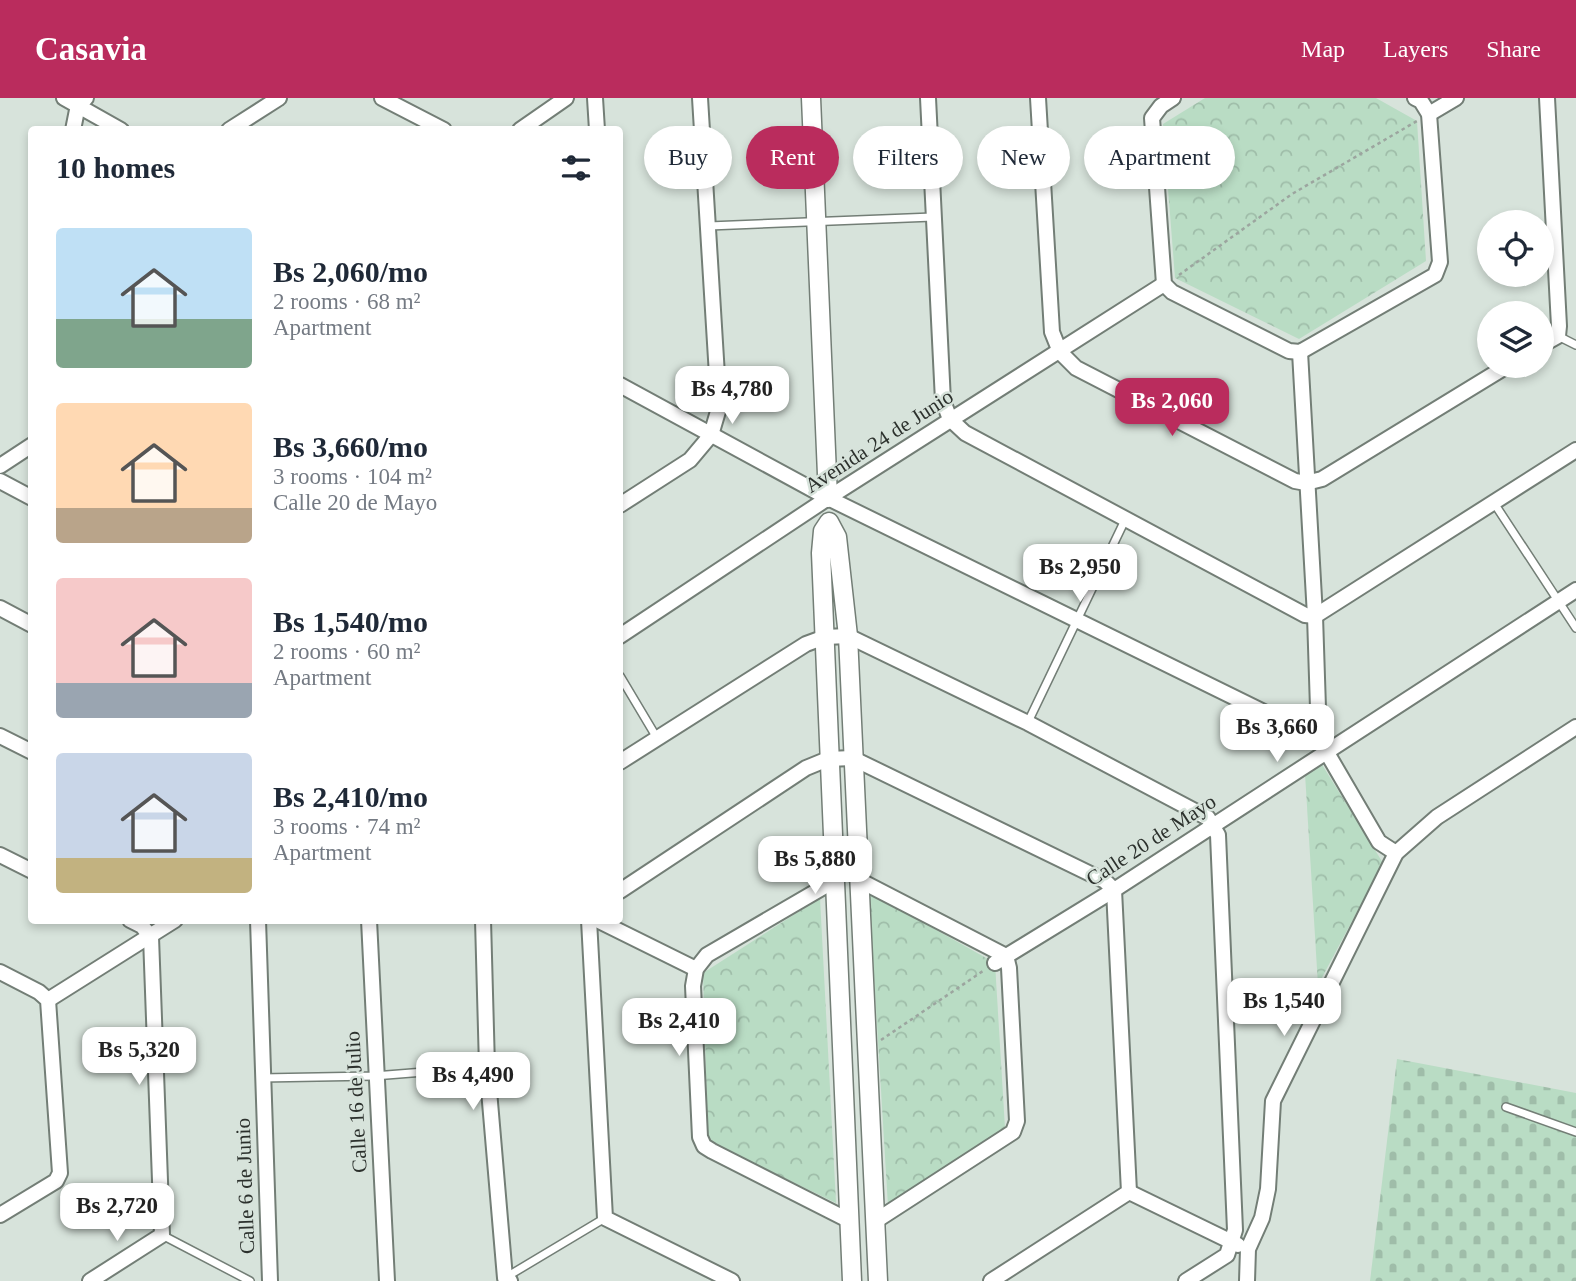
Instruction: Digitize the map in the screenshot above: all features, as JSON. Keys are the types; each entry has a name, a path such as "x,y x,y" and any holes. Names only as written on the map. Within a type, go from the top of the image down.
{"street":[{"path":"235,126 279,98"},
{"path":"382,98 436,126"},
{"path":"526,126 566,98"},
{"path":"595,98 597,126"},
{"path":"623,503 690,460 711,435 719,408 700,98"},
{"path":"811,98 829,522 838,544 848,636 877,1281"},
{"path":"928,98 943,401 950,419 965,433 1125,520 1305,615 1315,616 1576,450"},
{"path":"1038,98 1052,332 1060,352 1076,368 1295,481 1306,483 1322,479 1487,378"},
{"path":"1173,98 1161,106 1152,118 1164,285 1172,292 1289,351 1300,352 1435,275 1440,262 1429,114 1421,101 1415,98"},
{"path":"1429,114 1456,98"},
{"path":"1547,98 1558,336 1554,338"},
{"path":"73,126 76,100 115,126"},
{"name":"Avenida 24 de Junio","path":"623,634 950,419 1164,285"},
{"path":"1300,352 1319,739 1325,754 1379,842 1396,853"},
{"path":"623,387 828,498 1319,739"},
{"path":"0,467 28,448"},
{"path":"0,481 28,496"},
{"path":"829,522 823,531 821,552 852,1281"},
{"name":"Calle 20 de Mayo","path":"1000,959 1114,890 1576,590"},
{"path":"0,608 28,623"},
{"path":"623,760 806,645 824,637 848,636 1028,723 1208,818 1218,835 1235,1230 1227,1255 1186,1281"},
{"path":"1247,1281 1248,1249 1262,1218 1268,1189 1273,1101 1396,853 1437,817 1576,727"},
{"path":"0,736 28,750"},
{"path":"623,889 806,768 828,759 852,758 1105,881 1114,890 1129,1192"},
{"path":"0,855 28,869"},
{"path":"857,879 1000,959 1009,968 1017,1121 1013,1132 874,1222"},
{"path":"834,881 707,955 696,970 693,986 700,1137 704,1146 850,1221"},
{"path":"90,1281 162,1235 151,937 138,924"},
{"path":"48,1000 169,924"},
{"name":"Calle 6 de Junio","path":"258,924 261,1078 270,1281"},
{"name":"Calle 16 de Julio","path":"369,924 374,1076 387,1281"},
{"path":"483,924 487,1067 505,1280"},
{"path":"589,924 605,1218 732,1281"},
{"path":"605,924 696,970"},
{"path":"0,972 39,992 48,1000 60,1173 56,1181 0,1215"},
{"path":"1129,1192 1248,1249"},
{"path":"991,1281 1129,1192"}],"lane":[{"path":"709,226 933,217"},
{"path":"1558,336 1576,345"},
{"path":"1494,503 1576,628"},
{"path":"1028,723 1125,520"},
{"path":"623,681 657,738"},
{"path":"261,1078 374,1076 487,1067"},
{"path":"1506,1107 1576,1132"},
{"path":"505,1280 605,1218"},
{"path":"162,1235 250,1281"}],"path":[{"path":"1164,285 1292,194 1429,114"},
{"path":"866,1051 1000,959"}],"green space":[{"path":"1205,98 1376,98 1417,121 1426,261 1299,339 1175,278 1168,189 1235,189 1235,126 1163,124"},
{"path":"1321,763 1383,863 1318,985 1305,774"},
{"path":"869,892 995,963 1005,1128 888,1206"},
{"path":"820,898 836,1203 708,1141 703,973"},
{"path":"1397,1059 1576,1093 1576,1281 1370,1281"}]}
